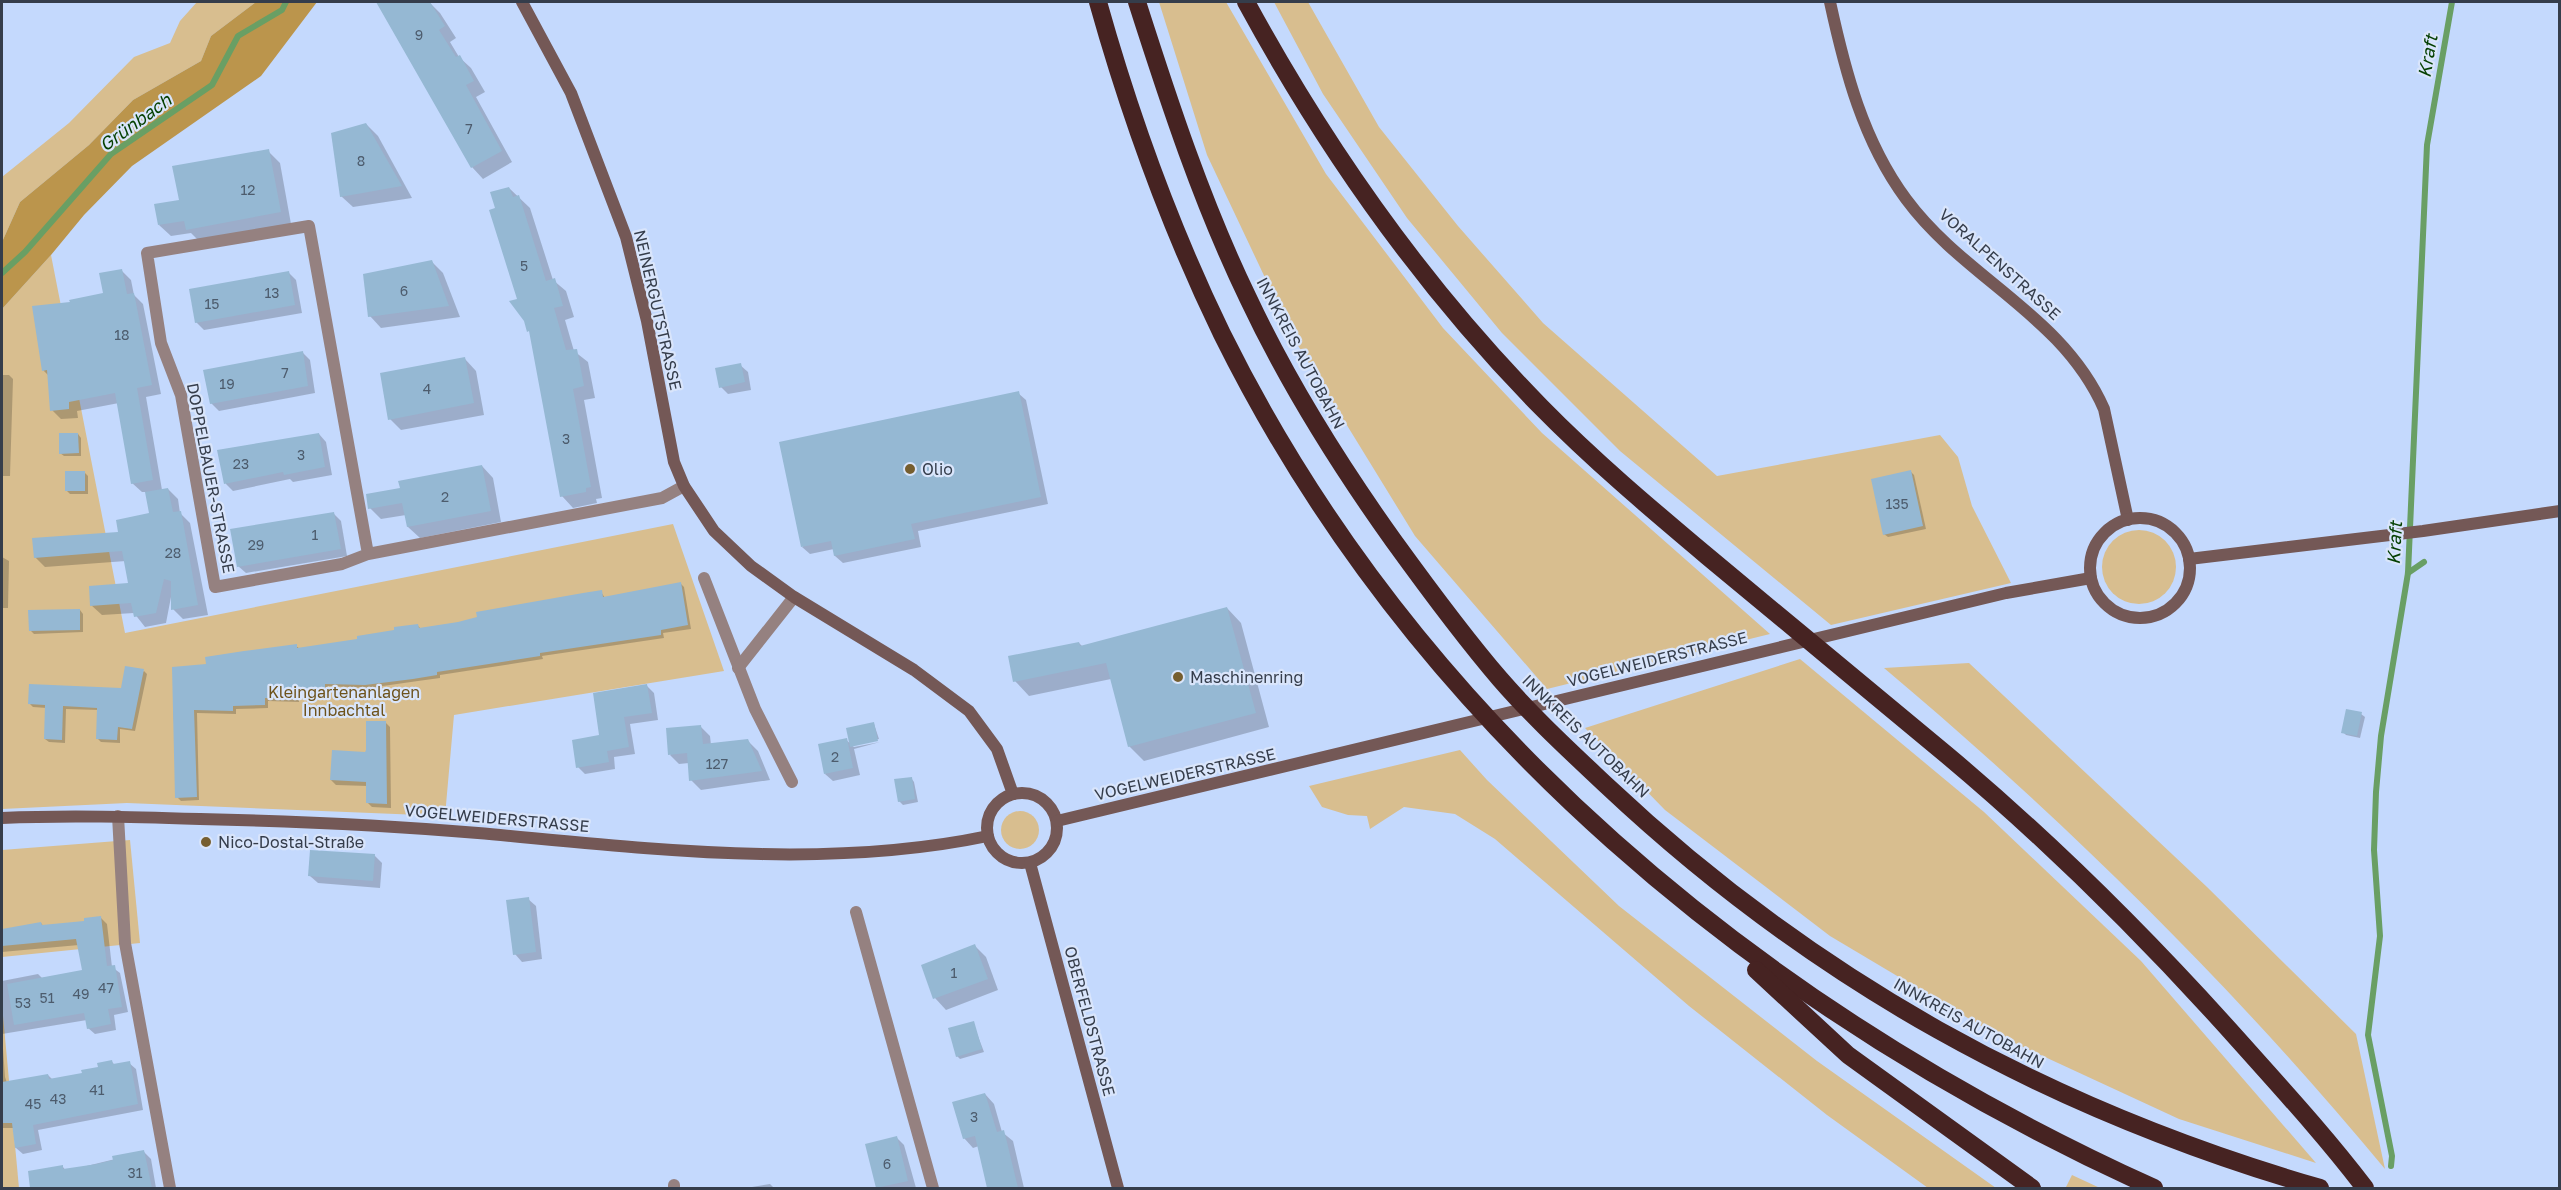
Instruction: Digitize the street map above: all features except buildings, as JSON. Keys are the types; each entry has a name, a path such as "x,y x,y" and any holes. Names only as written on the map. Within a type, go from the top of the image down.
{"highway":[{"path":"1098,2 1121,82 1145,152 1179,240 1223,336 1307,483 1370,575 1461,689 1526,759 1632,860 1707,922 1863,1033 1941,1080 2090,1159 2154,1188"},
{"name":"INNKREIS AUTOBAHN","path":"1137,2 1181,141 1247,298 1286,371 1342,467 1415,570 1500,680 1560,741 1639,816 1724,888 1856,982 1940,1032 2018,1073 2112,1117 2171,1141 2320,1188"},
{"path":"1246,2 1284,72 1368,202 1451,307 1540,407 1635,496 1952,759 2058,855 2153,948 2284,1091 2365,1188"},
{"path":"1707,922 1796,1009 1848,1055 2032,1188"}],"main road":[{"name":"NEINERGUTSTRASSE","path":"522,2 572,93 626,237 647,321 674,462 684,486 714,531 751,566 794,597 914,670 969,711 997,749 1013,794"},
{"name":"VORALPENSTRASSE","path":"1830,2 1853,93 1867,131 1906,200 1965,260 2039,321 2068,349 2097,393 2104,409 2128,520"},
{"path":"2189,559 2423,531 2559,511"},
{"path":"2144,518 2167,527 2184,544 2189,559 2187,582 2177,602 2165,611 2150,617 2135,618 2120,614 2106,605 2096,592 2091,578 2090,563 2094,548 2114,525 2128,520 2144,518"},
{"name":"VOGELWEIDERSTRASSE","path":"1057,820 1984,598 2091,578"},
{"path":"1023,793 1041,798 1054,812 1057,820 1055,842 1049,851 1030,862 1019,863 999,855 988,836 987,825 995,806 1013,794 1023,793"},
{"name":"VOGELWEIDERSTRASSE","path":"2,818 118,816 360,825 753,852 866,852 957,843 988,836"},
{"name":"OBERFELDSTRASSE","path":"1030,862 1118,1188"}],"street":[{"name":"DOPPELBAUER-STRASSE","path":"368,554 309,226 147,253 161,343 181,394 215,587 342,564 368,554 662,498 684,486"},
{"path":"705,578 755,709 792,782"},
{"path":"738,668 794,597"},
{"path":"118,816 125,943 170,1188"},
{"path":"856,912 933,1188"}],"green space":[{"path":"197,2 256,2 211,36 201,61 133,100 89,145 20,202 2,242 2,177 69,123 134,57 170,43 180,21"},
{"path":"1159,2 1226,2 1326,174 1443,328 1542,433 1770,634 1547,689 1415,536 1294,339 1207,155"},
{"path":"1274,2 1308,2 1379,127 1458,226 1543,323 1717,476 1940,435 1958,457 1972,506 2011,583 1831,625 1620,451 1502,333 1407,218 1323,94"},
{"name":"Kleingartenanlagen Innbachtal","path":"51,255 125,633 673,524 724,671 454,715 445,816 127,803 2,809 2,309"},
{"path":"2139,530 2153,533 2165,541 2173,553 2176,567 2173,581 2165,593 2153,601 2139,604 2125,601 2113,593 2105,581 2102,567 2105,553 2113,541 2125,533"},
{"path":"1800,659 1984,812 2141,961 2316,1163 2179,1119 1993,1033 1830,936 1665,810 1585,728"},
{"path":"1969,663 2207,887 2356,1034 2385,1169 2269,1035 2146,908 2018,785 1884,668"},
{"path":"1460,750 1487,780 1619,906 1817,1061 1996,1188 1928,1188 1827,1115 1689,1006 1495,839 1455,814 1404,807 1370,829 1367,816 1348,815 1322,807 1309,786"},
{"path":"1020,811 1034,816 1039,830 1034,844 1020,849 1006,844 1001,830 1006,816"},
{"path":"130,840 140,943 2,957 2,850"},
{"path":"2,1005 19,1188 2,1188"},
{"path":"2072,1175 2100,1188 2068,1188 2066,1187"}],"shaded area":[{"path":"256,2 317,2 261,76 132,166 84,215 2,309 2,242 20,202 89,145 133,100 201,61 211,36"}],"waterway":[{"name":"Grünbach","path":"2,273 25,252 111,154 212,85 238,36 282,10 286,2"},
{"name":"Kraft","path":"2391,1166 2392,1156 2368,1035 2380,936 2374,850 2376,792 2381,736 2408,573 2427,145 2452,2"},
{"path":"2408,573 2424,562"}],"place":[{"name":"Olio","path":"910,469"},
{"name":"Maschinenring","path":"1178,677"},
{"name":"Nico-Dostal-Straße","path":"206,842"}]}
